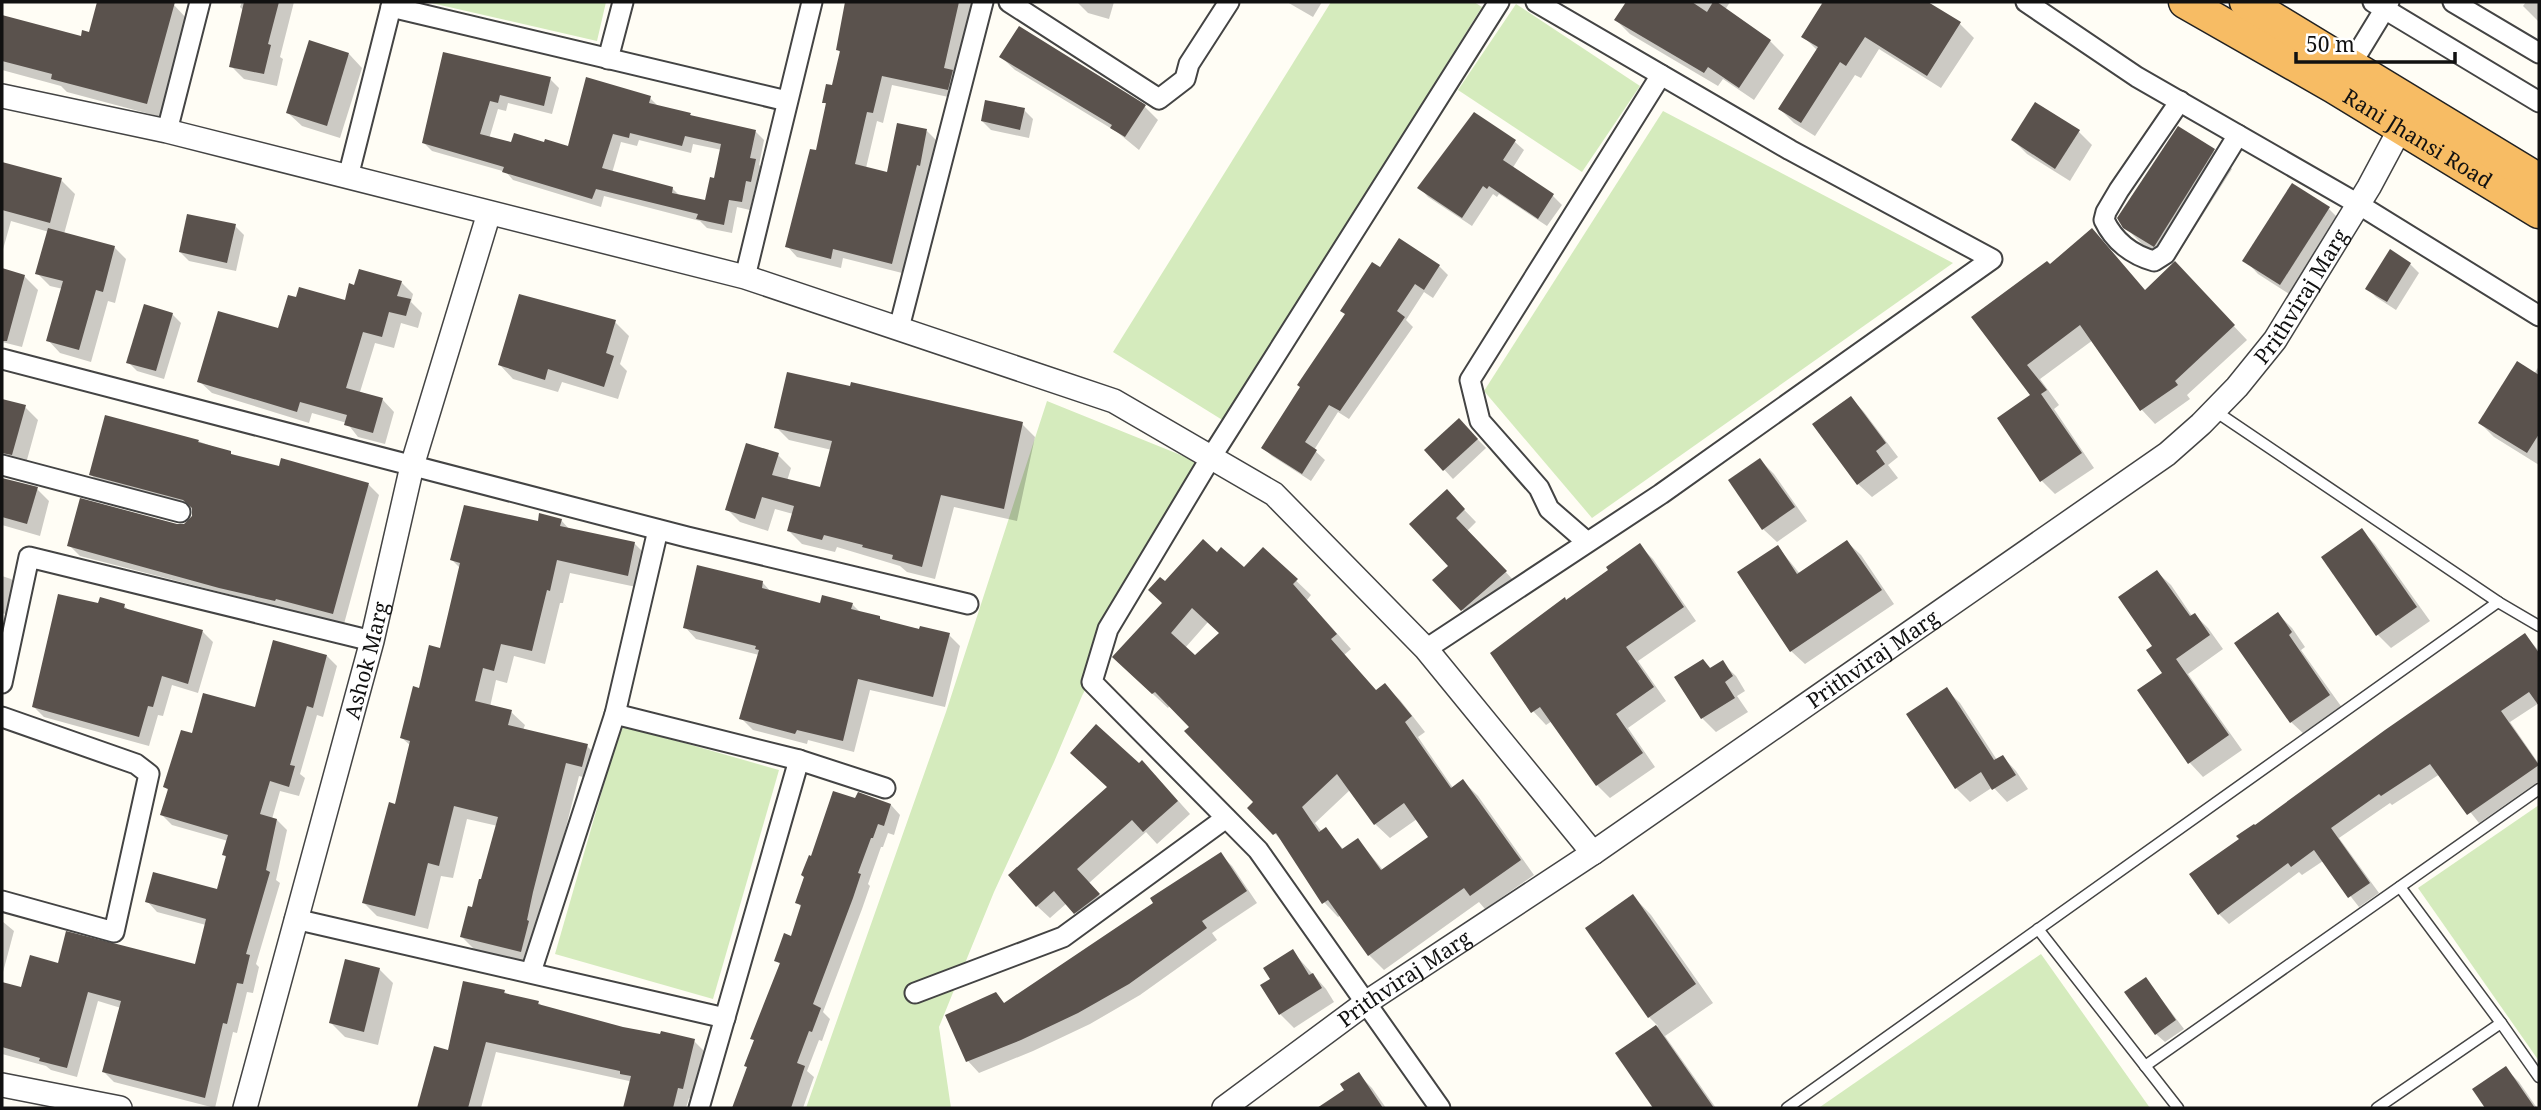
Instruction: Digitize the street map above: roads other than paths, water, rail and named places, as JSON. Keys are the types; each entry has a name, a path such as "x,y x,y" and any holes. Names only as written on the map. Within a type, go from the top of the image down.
{"highway":[{"name":"Rani Jhansi Road","path":"2185,2 2334,87 2407,116 2539,179"},
{"name":"Rani Jhansi Road","path":"2246,2 2350,66 2407,116 2539,212"}],"street":[{"path":"167,131 200,2"},
{"path":"608,59 623,2"},
{"path":"745,277 812,2"},
{"path":"899,328 982,2"},
{"path":"1009,2 1159,99 1185,79 1189,64 1229,2"},
{"path":"1440,1108 1258,850 1092,682 1108,629 1210,458 1499,2"},
{"path":"1426,649 1661,494 1992,259 1790,150 1536,2"},
{"path":"2026,2 2137,77 2358,204 2539,316"},
{"path":"2453,2 2539,53"},
{"path":"348,177 391,4 787,101"},
{"path":"2350,66 2382,4 2539,102"},
{"path":"1587,542 1549,509 1539,488 1480,421 1470,380 1661,75"},
{"path":"2,96 167,131 745,277 1114,401 1274,494 1426,649 1593,853"},
{"path":"2180,101 2119,190 2104,220 2118,242 2143,258 2154,261 2165,254 2238,135"},
{"name":"Prithviraj Marg","path":"1223,1108 1367,1002 1593,853 2167,454 2214,411 2275,340 2358,204 2407,116"},
{"name":"Ashok Marg","path":"245,1108 372,640 412,466 489,213"},
{"path":"2,359 659,530 968,604"},
{"path":"2,466 180,512"},
{"path":"531,972 615,714 659,530"},
{"path":"2,683 29,557 372,640"},
{"path":"615,714 799,760 885,788"},
{"path":"2,717 136,764 149,774 114,932 2,901"},
{"path":"699,1108 799,760"},
{"path":"915,993 1063,937 1226,818"},
{"path":"295,919 725,1017"},
{"path":"2,1085 120,1108"}],"lane":[{"path":"2214,411 2498,602 2539,626"},
{"path":"1790,1107 2498,602"},
{"path":"2145,1066 2539,789"},
{"path":"2400,887 2539,1077"},
{"path":"2038,929 2178,1108"},
{"path":"2377,1108 2501,1023"}]}
